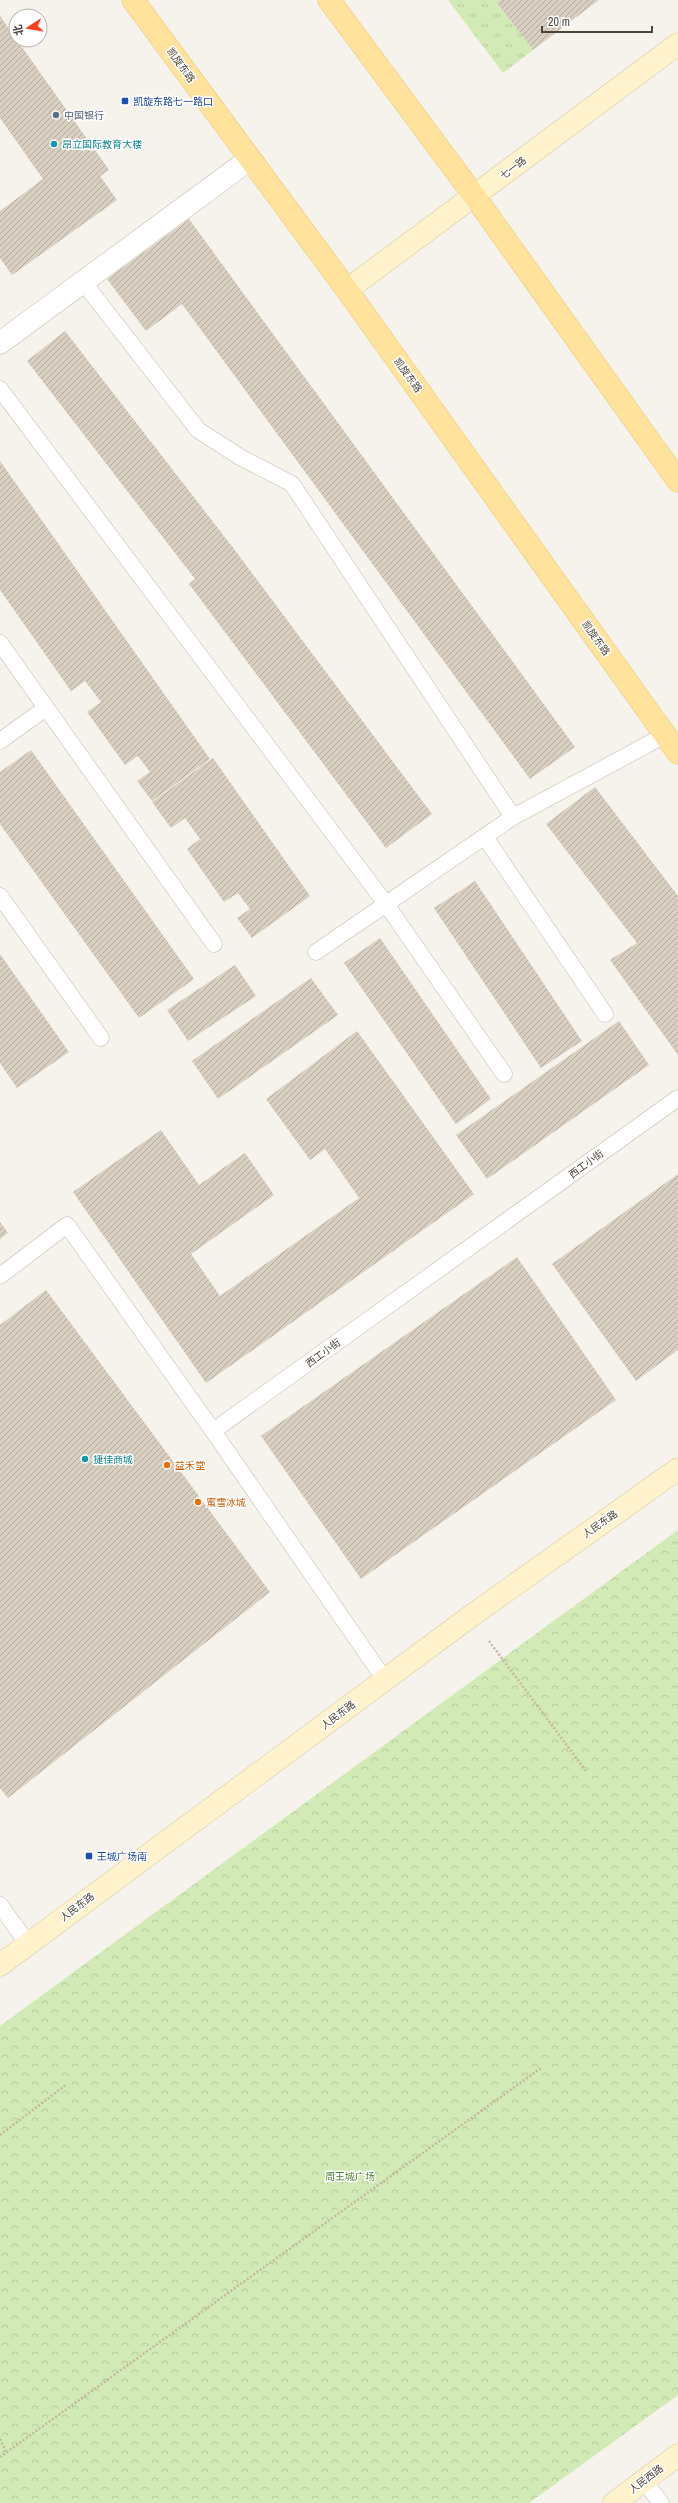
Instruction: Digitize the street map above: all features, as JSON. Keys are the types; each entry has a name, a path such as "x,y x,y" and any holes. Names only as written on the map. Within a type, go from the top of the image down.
{"main road":[{"name":"凯旋东路","path":"132,0 347,290 678,753"},
{"path":"329,0 475,197 678,481"},
{"name":"七一路","path":"347,290 475,197 678,44"},
{"name":"人民东路","path":"0,1965 470,1616 678,1469"},
{"name":"人民西路","path":"614,2503 678,2455"}],"street":[{"path":"0,343 84,283 250,159"}],"lane":[{"path":"84,283 198,430 240,457 292,484 513,817"},
{"path":"0,389 386,904 504,1074"},
{"path":"0,643 214,944"},
{"path":"0,741 46,708"},
{"path":"316,952 513,817 665,735"},
{"path":"485,837 605,1014"},
{"path":"0,896 102,1038"},
{"name":"西工小街","path":"213,1432 678,1098"},
{"path":"0,1276 67,1225 385,1680"},
{"path":"0,1905 28,1944"},
{"path":"644,2481 660,2503"}],"path":[{"path":"470,1616 586,1771"},
{"path":"0,2457 541,2068"},
{"path":"0,2135 67,2084"},
{"path":"0,2439 6,2452"}],"green space":[{"path":"448,0 501,0 497,3 533,50 503,73"},
{"name":"周王城广场","path":"678,1530 678,2395 529,2503 0,2503 0,2026"}],"building":[{"path":"501,0 599,0 533,50 497,3"},
{"name":"昂立国际教育大楼","path":"0,16 8,27 8,48 23,48 109,170 100,176 117,200 12,275 0,258 0,211 43,179 0,118"},
{"path":"189,219 575,747 530,779 182,304 146,331 107,279"},
{"path":"65,331 234,549 432,814 386,848 189,584 195,579 27,361"},
{"path":"0,461 210,759 152,801 137,781 150,772 138,756 125,765 87,712 101,702 85,681 71,691 0,590"},
{"path":"31,750 194,979 139,1018 0,824 0,772"},
{"path":"213,758 310,896 252,938 237,918 250,909 238,893 224,902 187,849 200,839 185,818 171,828 152,802"},
{"path":"595,787 678,896 678,1055 610,960 637,943 546,824"},
{"path":"475,881 582,1041 541,1068 434,908"},
{"path":"380,938 491,1099 456,1124 344,963"},
{"path":"0,954 69,1052 17,1088 0,1063"},
{"path":"235,965 256,996 188,1041 167,1010"},
{"path":"311,978 338,1015 218,1099 192,1061"},
{"path":"619,1021 649,1065 487,1179 456,1135"},
{"path":"357,1031 474,1194 206,1383 73,1192 161,1130 199,1185 245,1153 274,1195 191,1254 220,1296 359,1198 325,1149 310,1160 266,1099"},
{"path":"678,1174 678,1350 636,1381 552,1264"},
{"path":"0,1222 8,1233 0,1239"},
{"path":"517,1257 616,1400 361,1579 261,1436"},
{"name":"捷佳商城","path":"46,1290 270,1592 8,1798 0,1788 0,1325"}],"place":[{"name":"凯旋东路七一路口","path":"125,101"},
{"name":"中国银行","path":"56,115"},
{"name":"昂立国际教育大楼","path":"54,144"},
{"name":"捷佳商城","path":"85,1459"},
{"name":"益禾堂","path":"167,1465"},
{"name":"蜜雪冰城","path":"198,1502"},
{"name":"王城广场南","path":"89,1856"}]}
